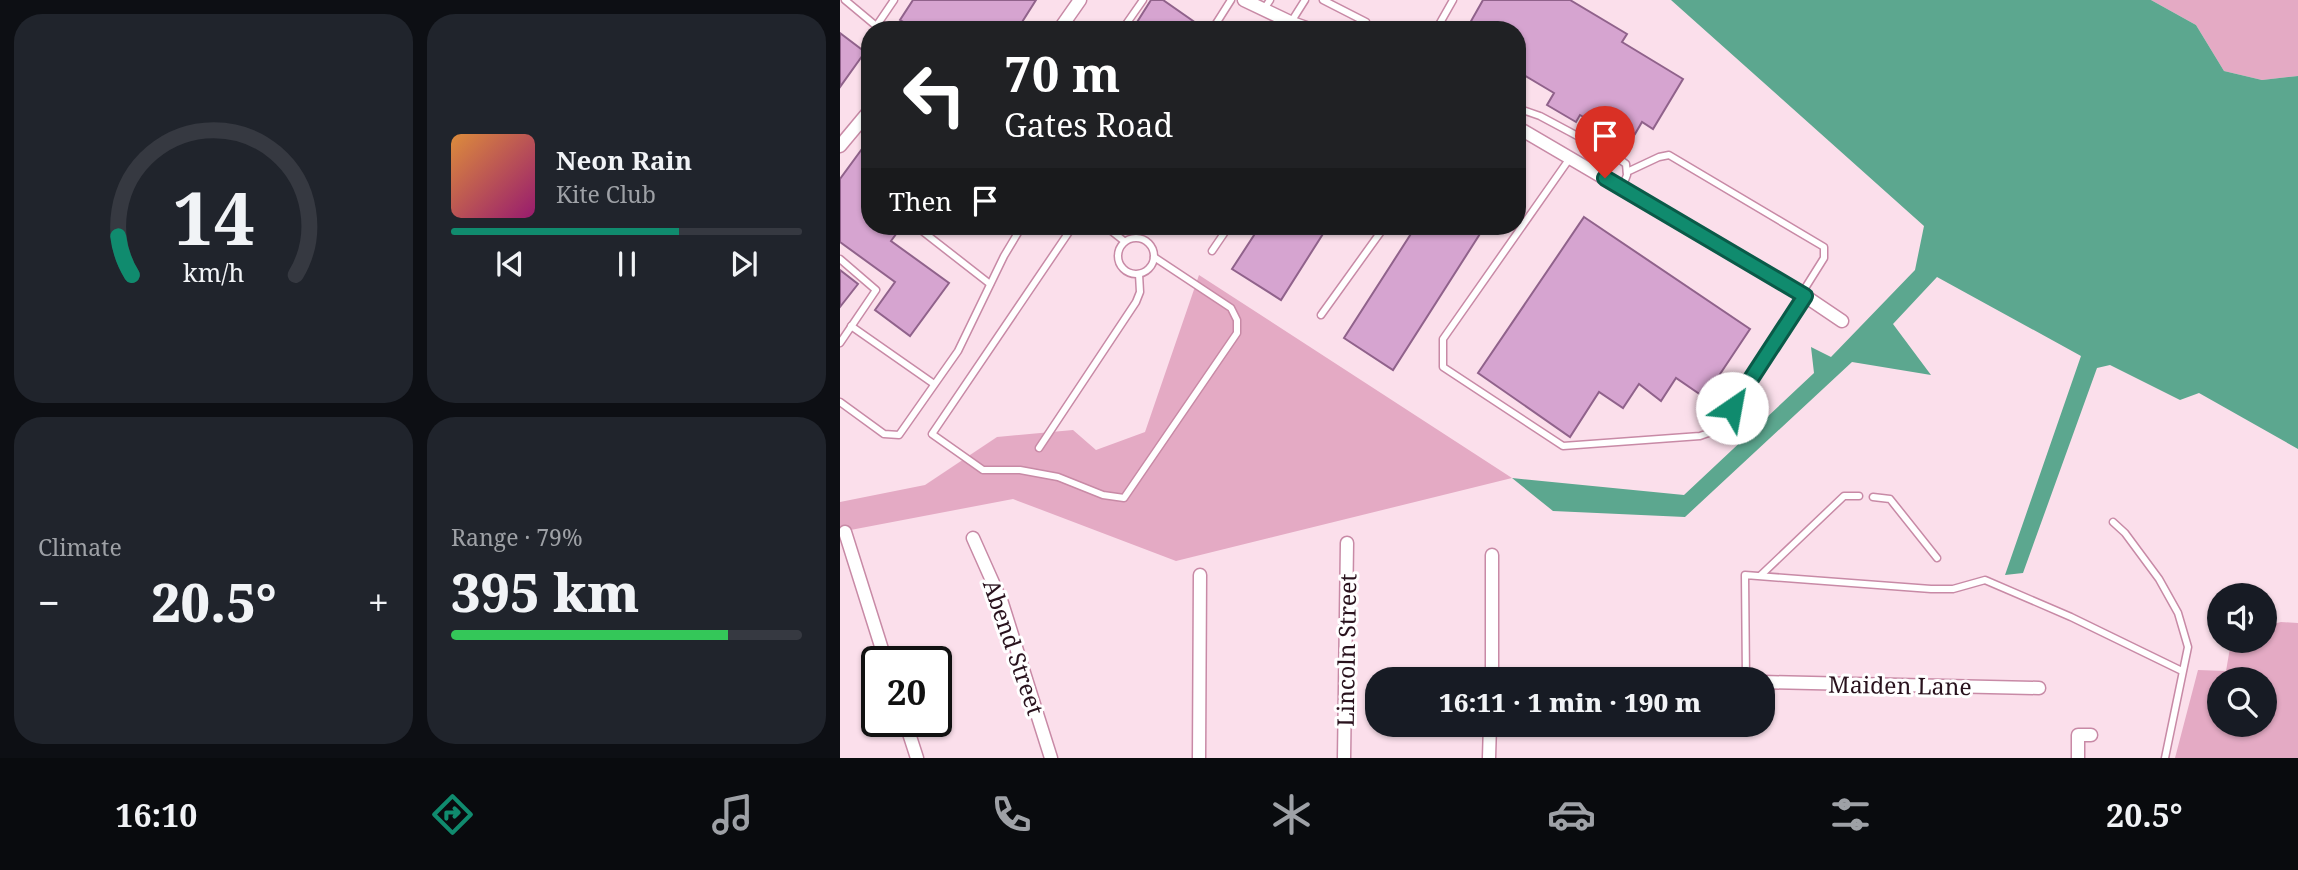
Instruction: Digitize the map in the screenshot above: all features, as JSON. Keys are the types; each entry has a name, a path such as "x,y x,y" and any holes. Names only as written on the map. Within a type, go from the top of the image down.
{"street":[{"path":"1065,21 1080,0"},
{"path":"1244,0 1267,5 1283,21"},
{"path":"840,146 861,121"},
{"path":"1526,132 1804,295 1842,321"},
{"path":"845,532 881,646"},
{"name":"Abend Street","path":"972,538 1002,603 1051,758"},
{"name":"Lincoln Street","path":"1344,758 1347,543"},
{"path":"1492,555 1492,667"},
{"path":"1199,758 1200,575"},
{"name":"Maiden Lane","path":"1775,682 2039,688"},
{"path":"2078,758 2078,735 2091,735"},
{"path":"910,737 917,758"},
{"path":"1489,758 1490,737"}],"lane":[{"path":"882,21 894,0"},
{"path":"1128,21 1143,0"},
{"path":"1218,21 1231,0"},
{"path":"1293,21 1305,0"},
{"path":"1323,0 1364,21"},
{"path":"1441,21 1453,0"},
{"path":"849,1 872,21"},
{"path":"1526,111 1540,116 1626,164 1622,188"},
{"path":"1516,235 1443,339 1443,367 1563,446 1700,436 1717,430 1804,295 1824,258 1824,247 1669,155 1626,172"},
{"path":"1526,221 1570,158"},
{"path":"928,235 990,284"},
{"path":"840,402 884,433 899,435 958,351 1017,235"},
{"path":"1067,235 932,435 983,470 1020,470 1058,477 1103,495 1124,498 1237,333 1237,320 1231,308 1154,257"},
{"path":"1117,235 1125,241"},
{"path":"1212,251 1223,235"},
{"path":"1321,315 1379,235"},
{"path":"1142,238 1151,246 1154,257 1150,268 1139,274 1127,272 1119,263 1118,251 1125,241 1142,238"},
{"path":"840,259 876,290 840,343"},
{"path":"1039,448 1136,302 1140,292 1139,274"},
{"path":"851,326 934,384"},
{"path":"1761,575 1844,496 1860,496"},
{"path":"1873,497 1890,499 1937,558"},
{"path":"2113,522 2159,579 2178,613 2188,647 2165,758"},
{"path":"1746,667 1745,575 1761,575 1931,589 1953,589 1984,580 2071,617 2182,671"}],"shaded area":[{"path":"1671,0 2151,0 2196,25 2224,71 2262,80 2298,76 2298,449 2199,393 2180,400 2110,365 2097,368 2023,573 2005,575 2081,356 1937,277 1893,324 1931,375 1852,362 1685,517 1553,511 1512,478 1684,495 1814,373 1811,347 1831,357 1915,270 1924,226"},
{"path":"2151,0 2298,0 2298,76 2262,80 2224,71 2196,25"},
{"path":"1199,275 1512,478 1176,561 1013,499 840,532 840,502 925,485 997,437 1073,430 1096,450 1145,432"},
{"path":"2277,623 2298,623 2298,758 2175,758 2198,670 2207,670 2207,737 2277,737 2277,667 2227,667 2229,653 2277,653"}],"building":[{"path":"913,0 1036,0 1023,21 900,20"},
{"path":"1151,0 1163,0 1193,21 1138,21"},
{"path":"1483,0 1570,0 1627,34 1622,42 1683,79 1653,129 1642,122 1635,134 1628,129 1622,139 1580,115 1576,122 1547,105 1554,93 1526,76 1526,21 1471,21"},
{"path":"840,33 861,49 861,58 840,87"},
{"path":"861,150 861,235 895,235 891,241 949,283 910,336 875,310 895,282 840,242 840,179"},
{"path":"1584,217 1750,329 1706,395 1701,395 1676,378 1661,401 1639,384 1623,408 1599,392 1570,437 1478,373"},
{"path":"1254,235 1322,235 1281,300 1232,269"},
{"path":"1410,235 1479,235 1393,370 1344,338"},
{"path":"840,270 858,284 840,307"}],"route":[{"path":"1605,178 1805,296 1732,408"}]}
